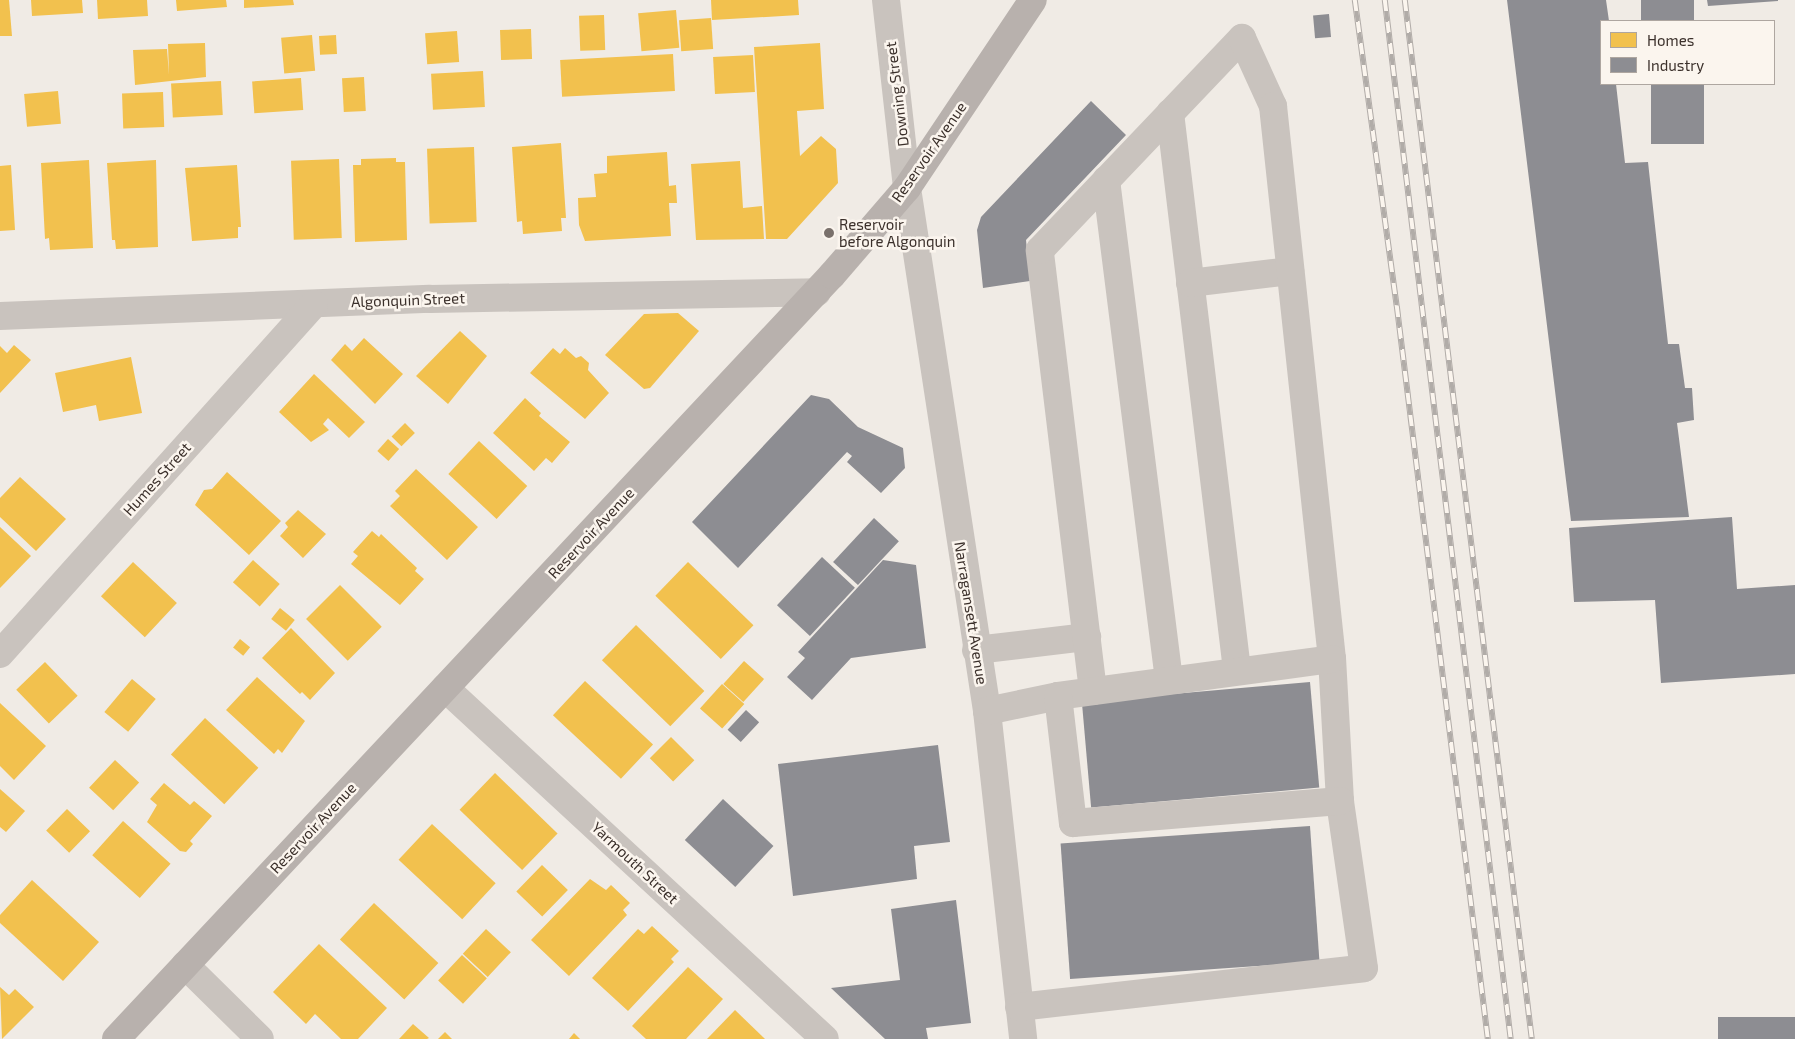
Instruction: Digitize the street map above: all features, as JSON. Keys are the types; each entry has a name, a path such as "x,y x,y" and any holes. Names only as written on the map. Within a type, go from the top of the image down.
{"main road":[{"name":"Reservoir Avenue","path":"116,1039 817,292 907,188 1033,0"}],"street":[{"name":"Downing Street","path":"886,0 907,188"},
{"path":"1020,1007 1364,968 1340,801 1332,658 1273,106 1242,38 1040,250 1093,691"},
{"path":"1170,113 1238,670"},
{"path":"1106,180 1169,680"},
{"name":"Narragansett Avenue","path":"907,188 976,650 987,711 1023,1039"},
{"path":"1190,283 1290,271"},
{"name":"Algonquin Street","path":"0,316 314,304 817,292"},
{"name":"Humes Street","path":"0,654 314,304"},
{"path":"976,650 1087,637"},
{"path":"987,711 1058,696 1332,658"},
{"name":"Yarmouth Street","path":"445,688 826,1039"},
{"path":"1058,696 1073,823 1340,801"},
{"path":"185,965 260,1039"}],"building: Homes":[{"path":"0,0 9,0 12,36 0,36"},
{"path":"31,0 82,0 83,13 32,16"},
{"path":"97,0 147,0 148,16 98,19"},
{"path":"176,0 226,0 227,7 177,11"},
{"path":"244,0 293,0 294,5 244,8"},
{"path":"711,0 798,0 799,15 712,20"},
{"path":"676,10 679,48 641,51 638,13"},
{"path":"604,15 605,50 580,51 579,16"},
{"path":"711,18 713,49 681,51 679,20"},
{"path":"531,29 532,59 501,60 500,30"},
{"path":"457,31 459,62 427,64 425,33"},
{"path":"312,35 315,71 284,74 281,38"},
{"path":"336,35 337,54 320,55 319,36"},
{"path":"205,43 206,77 135,85 133,50 167,49 169,75 168,44"},
{"path":"820,43 824,109 797,111 800,156 821,136 836,149 838,183 787,239 766,239 754,47"},
{"path":"673,54 675,91 562,97 560,60"},
{"path":"753,55 755,92 715,94 713,57"},
{"path":"483,71 485,107 433,110 431,74"},
{"path":"364,77 366,111 344,112 342,78"},
{"path":"301,78 303,110 254,113 252,81"},
{"path":"221,81 223,115 173,118 171,84"},
{"path":"58,91 61,124 27,127 24,94"},
{"path":"163,92 164,127 123,128 122,93"},
{"path":"561,143 566,218 561,218 562,231 523,234 522,221 517,222 512,147"},
{"path":"474,147 477,222 430,224 427,149"},
{"path":"667,152 669,186 676,185 677,203 669,203 671,236 585,241 579,225 578,198 596,197 594,174 607,173 607,156"},
{"path":"396,158 396,162 405,162 407,240 355,242 353,165 361,165 361,159"},
{"path":"339,159 342,238 294,240 291,161"},
{"path":"89,160 93,248 50,250 49,238 45,239 41,163"},
{"path":"156,160 158,247 116,249 115,240 112,240 107,163"},
{"path":"740,161 743,208 762,206 764,239 696,240 691,164"},
{"path":"11,165 15,230 0,231 0,166"},
{"path":"237,165 241,227 238,227 238,238 192,241 185,168"},
{"path":"678,313 699,331 650,388 644,389 605,355 644,314"},
{"path":"460,331 487,356 448,404 416,376"},
{"path":"364,338 403,374 375,404 331,360 345,344 352,351"},
{"path":"14,345 31,360 0,393 0,346 7,353"},
{"path":"553,348 560,354 565,348 576,358 581,356 589,363 588,370 609,393 585,419 530,373"},
{"path":"131,357 142,413 99,421 96,405 63,412 55,373"},
{"path":"314,374 365,422 349,438 328,418 323,424 329,430 311,442 279,412"},
{"path":"525,398 541,413 539,416 570,442 552,463 546,458 534,471 493,433"},
{"path":"405,423 415,433 401,446 392,436"},
{"path":"388,439 399,449 388,461 377,451"},
{"path":"479,441 527,486 497,519 448,474"},
{"path":"416,469 478,527 447,560 390,506 400,496 395,491"},
{"path":"227,472 281,521 249,555 195,505 204,490 212,489"},
{"path":"20,477 66,519 36,551 0,517 0,498"},
{"path":"298,510 326,534 303,558 280,536 288,527 285,523"},
{"path":"0,527 31,556 0,588"},
{"path":"372,531 379,537 381,534 417,568 415,571 424,579 400,605 351,564 358,556 353,552"},
{"path":"253,560 280,584 260,606 233,582"},
{"path":"133,562 177,603 145,637 101,596"},
{"path":"688,562 753,625 721,659 655,596"},
{"path":"340,585 382,627 348,661 306,619"},
{"path":"280,608 295,620 286,631 271,619"},
{"path":"636,625 704,691 670,726 602,660"},
{"path":"291,628 335,673 310,700 302,692 300,694 262,658"},
{"path":"240,639 250,647 243,656 233,648"},
{"path":"744,661 764,679 743,702 723,684"},
{"path":"45,662 78,696 49,724 16,690"},
{"path":"257,677 305,721 282,753 278,749 274,754 226,710"},
{"path":"132,679 156,699 128,732 104,712"},
{"path":"585,681 653,744 621,779 553,715"},
{"path":"722,684 744,704 722,729 700,709"},
{"path":"0,703 46,746 14,780 0,766"},
{"path":"205,718 258,768 224,804 171,755"},
{"path":"671,737 694,760 673,782 650,758"},
{"path":"115,760 139,783 113,810 89,788"},
{"path":"495,773 558,833 522,870 460,810"},
{"path":"164,783 190,805 194,801 212,816 190,841 193,844 186,852 180,851 147,822 157,805 150,799"},
{"path":"0,789 25,811 6,832 0,827"},
{"path":"67,809 90,831 69,853 46,831"},
{"path":"123,821 171,864 140,898 92,855"},
{"path":"432,824 496,883 462,919 399,860"},
{"path":"542,865 568,890 542,917 516,892"},
{"path":"590,879 606,890 611,885 630,903 623,910 627,915 569,976 531,940"},
{"path":"32,880 99,942 63,981 0,923 0,915"},
{"path":"374,903 438,963 404,1000 340,940"},
{"path":"652,926 679,951 671,959 674,962 628,1011 592,978 638,929 644,934"},
{"path":"486,929 511,952 488,977 463,954"},
{"path":"319,944 387,1008 358,1039 341,1039 315,1014 306,1024 273,992"},
{"path":"462,955 487,978 463,1004 438,981"},
{"path":"688,967 723,999 686,1039 646,1039 632,1026"},
{"path":"0,987 9,995 15,989 34,1007 2,1039"},
{"path":"735,1010 765,1039 707,1039"},
{"path":"413,1024 429,1038 399,1039"},
{"path":"445,1032 452,1039 438,1039"},
{"path":"574,1033 580,1039 569,1039"}],"building: Industry":[{"path":"1507,0 1606,0 1609,20 1600,20 1600,85 1616,85 1625,163 1648,162 1668,344 1679,344 1685,388 1692,388 1694,420 1677,423 1689,517 1571,521"},
{"path":"1641,0 1694,0 1694,20 1641,20"},
{"path":"1707,0 1778,0 1778,1 1708,6"},
{"path":"1329,14 1331,37 1315,38 1313,15"},
{"path":"1651,85 1704,85 1704,144 1651,144"},
{"path":"1091,101 1126,135 1026,240 1030,281 983,288 977,230 981,217"},
{"path":"811,395 829,399 858,427 903,448 905,468 881,493 847,462 852,456 847,452 738,568 692,522"},
{"path":"1732,517 1737,589 1795,585 1795,674 1661,683 1655,600 1574,602 1569,528"},
{"path":"874,518 899,541 858,585 833,562"},
{"path":"822,557 855,588 810,636 777,605"},
{"path":"883,560 916,565 926,648 851,658 812,700 787,677 805,658 798,652"},
{"path":"1310,682 1319,788 1091,808 1082,702"},
{"path":"746,710 759,722 741,742 728,730"},
{"path":"938,745 950,842 914,846 917,879 793,896 778,764"},
{"path":"723,799 773,846 735,887 685,840"},
{"path":"1310,826 1319,962 1070,979 1061,843"},
{"path":"956,900 971,1023 926,1028 928,1039 885,1039 831,988 900,980 891,909"},
{"path":"1718,1017 1795,1017 1795,1039 1718,1039"}],"railway":[{"path":"1355,0 1397,306 1488,1039"},
{"path":"1385,0 1511,1039"},
{"path":"1405,0 1532,1039"}],"place":[{"name":"Reservoir before Algonquin","path":"829,233"}]}
